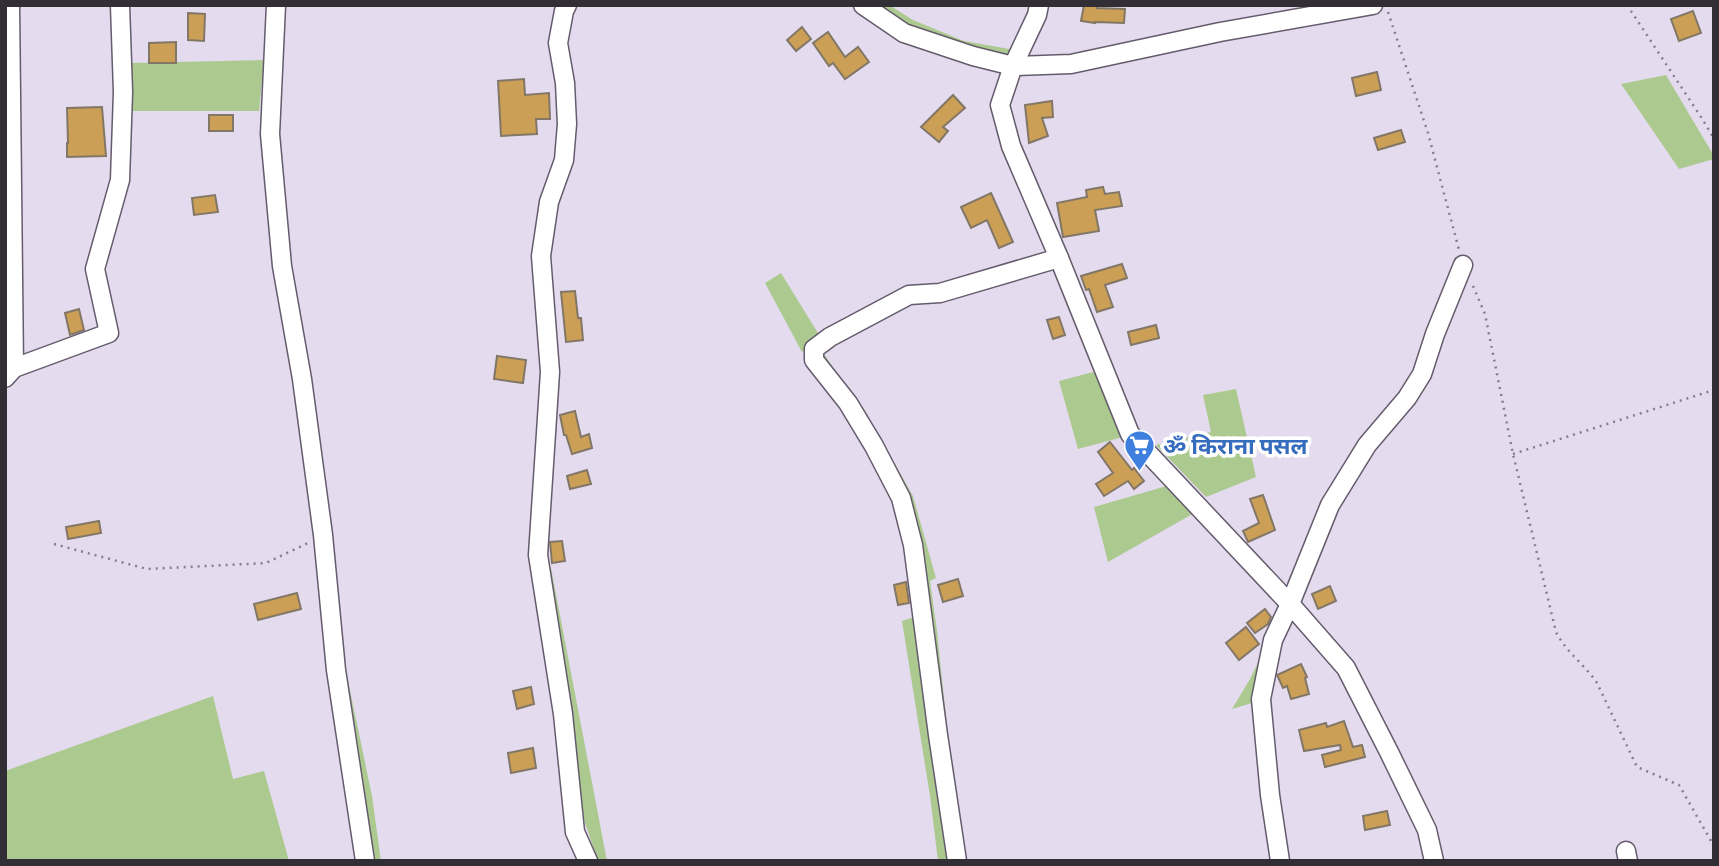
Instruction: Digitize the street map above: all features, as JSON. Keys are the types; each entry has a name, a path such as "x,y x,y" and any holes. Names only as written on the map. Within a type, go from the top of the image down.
{"street":[{"path":"10,5 10,373 109,333 95,268 120,180 123,92 120,5"},
{"path":"276,5 270,134 282,265 302,379 323,535 335,670 365,861"},
{"path":"567,5 558,43 565,83 567,124 564,160 549,202 541,256 550,372 538,555 563,714 575,832 588,861"},
{"path":"863,5 904,33 1013,66 1071,64 1220,32 1373,5"},
{"path":"1038,5 1037,15 1013,66 1000,105 1011,146 1130,434 1290,604 1346,668 1427,830 1434,861"},
{"path":"957,861 913,545 901,498 848,403 814,360 814,349 830,337 909,295 940,293 1059,258"},
{"path":"1280,861 1270,795 1261,699 1273,640 1330,505 1367,445 1407,398 1422,374 1463,265"}],"path":[{"path":"1385,5 1428,133 1463,265 1485,314 1513,454 1556,632 1560,641 1592,675 1637,767 1679,785 1714,846"},
{"path":"1627,5 1714,139"},
{"path":"1513,454 1714,390"},
{"path":"54,544 147,569 267,563 323,535"}],"green space":[{"path":"879,5 889,5 913,20 964,41 1015,50 1010,55 960,46 908,25"},
{"path":"264,60 259,111 130,111 130,63"},
{"path":"1666,75 1714,159 1679,169 1621,84"},
{"path":"781,273 821,338 802,352 765,283"},
{"path":"834,341 824,354 878,434 913,496 936,578 930,581 950,755 918,545 818,359 819,349"},
{"path":"1097,371 1123,437 1078,449 1059,381"},
{"path":"1236,389 1256,477 1206,497 1156,445 1211,432 1203,395"},
{"path":"1170,485 1196,512 1108,562 1094,507"},
{"path":"551,568 607,861 598,861 584,820 547,569"},
{"path":"914,617 952,861 938,861 902,621"},
{"path":"1270,637 1252,703 1232,709 1250,679"},
{"path":"342,652 372,796 381,861 374,861 360,784"},
{"path":"213,696 233,779 264,771 289,861 5,861 5,771"}],"building":[{"path":"1084,5 1125,9 1124,23 1081,21"},
{"path":"1693,11 1701,33 1679,41 1671,19"},
{"path":"188,13 205,14 204,41 188,40"},
{"path":"802,27 811,39 796,51 787,40"},
{"path":"828,32 845,57 858,47 869,62 845,79 833,63 829,66 813,43"},
{"path":"176,42 176,63 149,63 149,43"},
{"path":"1377,72 1381,90 1356,96 1352,78"},
{"path":"524,79 525,95 549,93 550,119 536,119 537,134 501,136 498,81"},
{"path":"953,95 965,108 943,127 948,131 939,142 921,127"},
{"path":"1052,101 1053,117 1042,118 1048,136 1029,143 1025,105"},
{"path":"102,107 106,156 67,157 67,108"},
{"path":"209,115 233,115 233,131 209,131"},
{"path":"1401,130 1405,142 1378,150 1374,138"},
{"path":"1103,187 1105,194 1119,192 1122,206 1095,210 1099,231 1063,237 1057,203 1087,197 1086,190"},
{"path":"991,193 1013,242 999,248 987,220 971,228 961,207"},
{"path":"215,195 218,212 194,215 192,198"},
{"path":"1122,264 1127,278 1105,285 1113,307 1097,312 1081,276"},
{"path":"575,291 583,340 566,342 561,292"},
{"path":"79,309 84,330 70,335 65,313"},
{"path":"1059,317 1065,335 1053,339 1047,320"},
{"path":"1156,325 1159,338 1131,345 1128,332"},
{"path":"497,356 526,360 523,383 494,379"},
{"path":"575,411 581,437 589,434 592,448 572,454 560,415"},
{"path":"1110,442 1144,481 1134,489 1128,481 1104,496 1096,484 1113,473 1098,452"},
{"path":"587,470 591,484 570,489 567,476"},
{"path":"1263,495 1275,530 1248,542 1243,531 1259,523 1250,499"},
{"path":"99,521 101,533 68,539 66,527"},
{"path":"562,541 565,561 552,563 550,542"},
{"path":"958,579 963,596 943,602 938,585"},
{"path":"906,582 909,603 898,605 894,585"},
{"path":"1330,586 1336,601 1318,609 1312,594"},
{"path":"297,593 301,609 258,620 254,604"},
{"path":"1265,609 1271,617 1268,624 1255,633 1247,623"},
{"path":"1246,627 1259,644 1239,660 1226,643"},
{"path":"1301,664 1307,677 1305,678 1309,694 1291,699 1287,686 1283,688 1277,675"},
{"path":"531,687 534,704 517,709 513,691"},
{"path":"1344,721 1353,747 1362,745 1365,757 1325,767 1322,755 1341,750 1340,745 1304,751 1299,730 1326,723 1327,727"},
{"path":"533,748 536,768 511,773 508,753"},
{"path":"1387,811 1390,825 1365,830 1363,816"}],"place":[{"name":"ॐ किराना पसल","path":"1140,473"}]}
